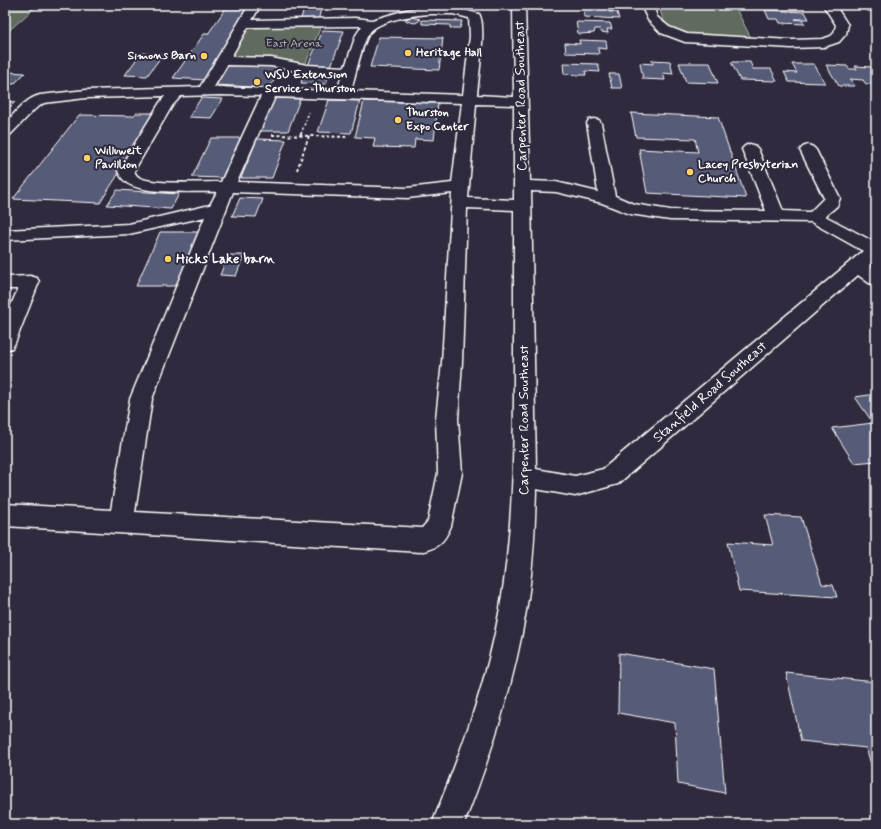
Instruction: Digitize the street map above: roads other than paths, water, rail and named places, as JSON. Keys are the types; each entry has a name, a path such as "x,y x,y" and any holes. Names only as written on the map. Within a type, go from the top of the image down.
{"street":[{"path":"204,91 255,5"},
{"name":"Carpenter Road Southeast","path":"448,824 471,768 496,685 512,609 521,541 524,477 523,186 519,5"},
{"path":"647,5 652,18 665,30 685,38 791,44 824,43 835,40 840,34 842,25 829,5"},
{"path":"5,514 420,540 429,538 439,526 450,473 447,419 460,195 476,36 475,16 466,12 426,10 394,16 374,24 365,30 343,94"},
{"path":"244,24 355,22 374,24"},
{"path":"222,61 271,62 307,69 350,71"},
{"path":"5,132 30,106 40,100 86,94 204,91 270,92 522,101"},
{"path":"177,92 166,104 126,171 129,177 134,181 152,186 228,187 460,195 523,205"},
{"path":"121,522 142,399 217,209 270,92"},
{"path":"594,123 607,199"},
{"path":"750,149 776,216"},
{"path":"808,150 832,198 831,202 814,217"},
{"path":"523,186 556,187 607,199 630,209 670,215 814,217 876,249"},
{"path":"5,235 129,230 217,209"},
{"name":"Stanfield Road Southeast","path":"524,477 575,486 610,477 876,249"},
{"path":"857,265 876,279"},
{"path":"5,283 30,282 5,344"}],"place":[{"name":"Heritage Hall","path":"408,53"},
{"name":"Simons Barn","path":"204,56"},
{"name":"WSU Extension Service - Thurston","path":"257,82"},
{"name":"Thurston Expo Center","path":"398,120"},
{"name":"Willuweit Pavillion","path":"87,158"},
{"name":"Lacey Presbyterian Church","path":"690,172"},
{"name":"Hicks Lake barn","path":"168,259"}],"park label":[{"name":"East Arena","path":"294,44"}]}
